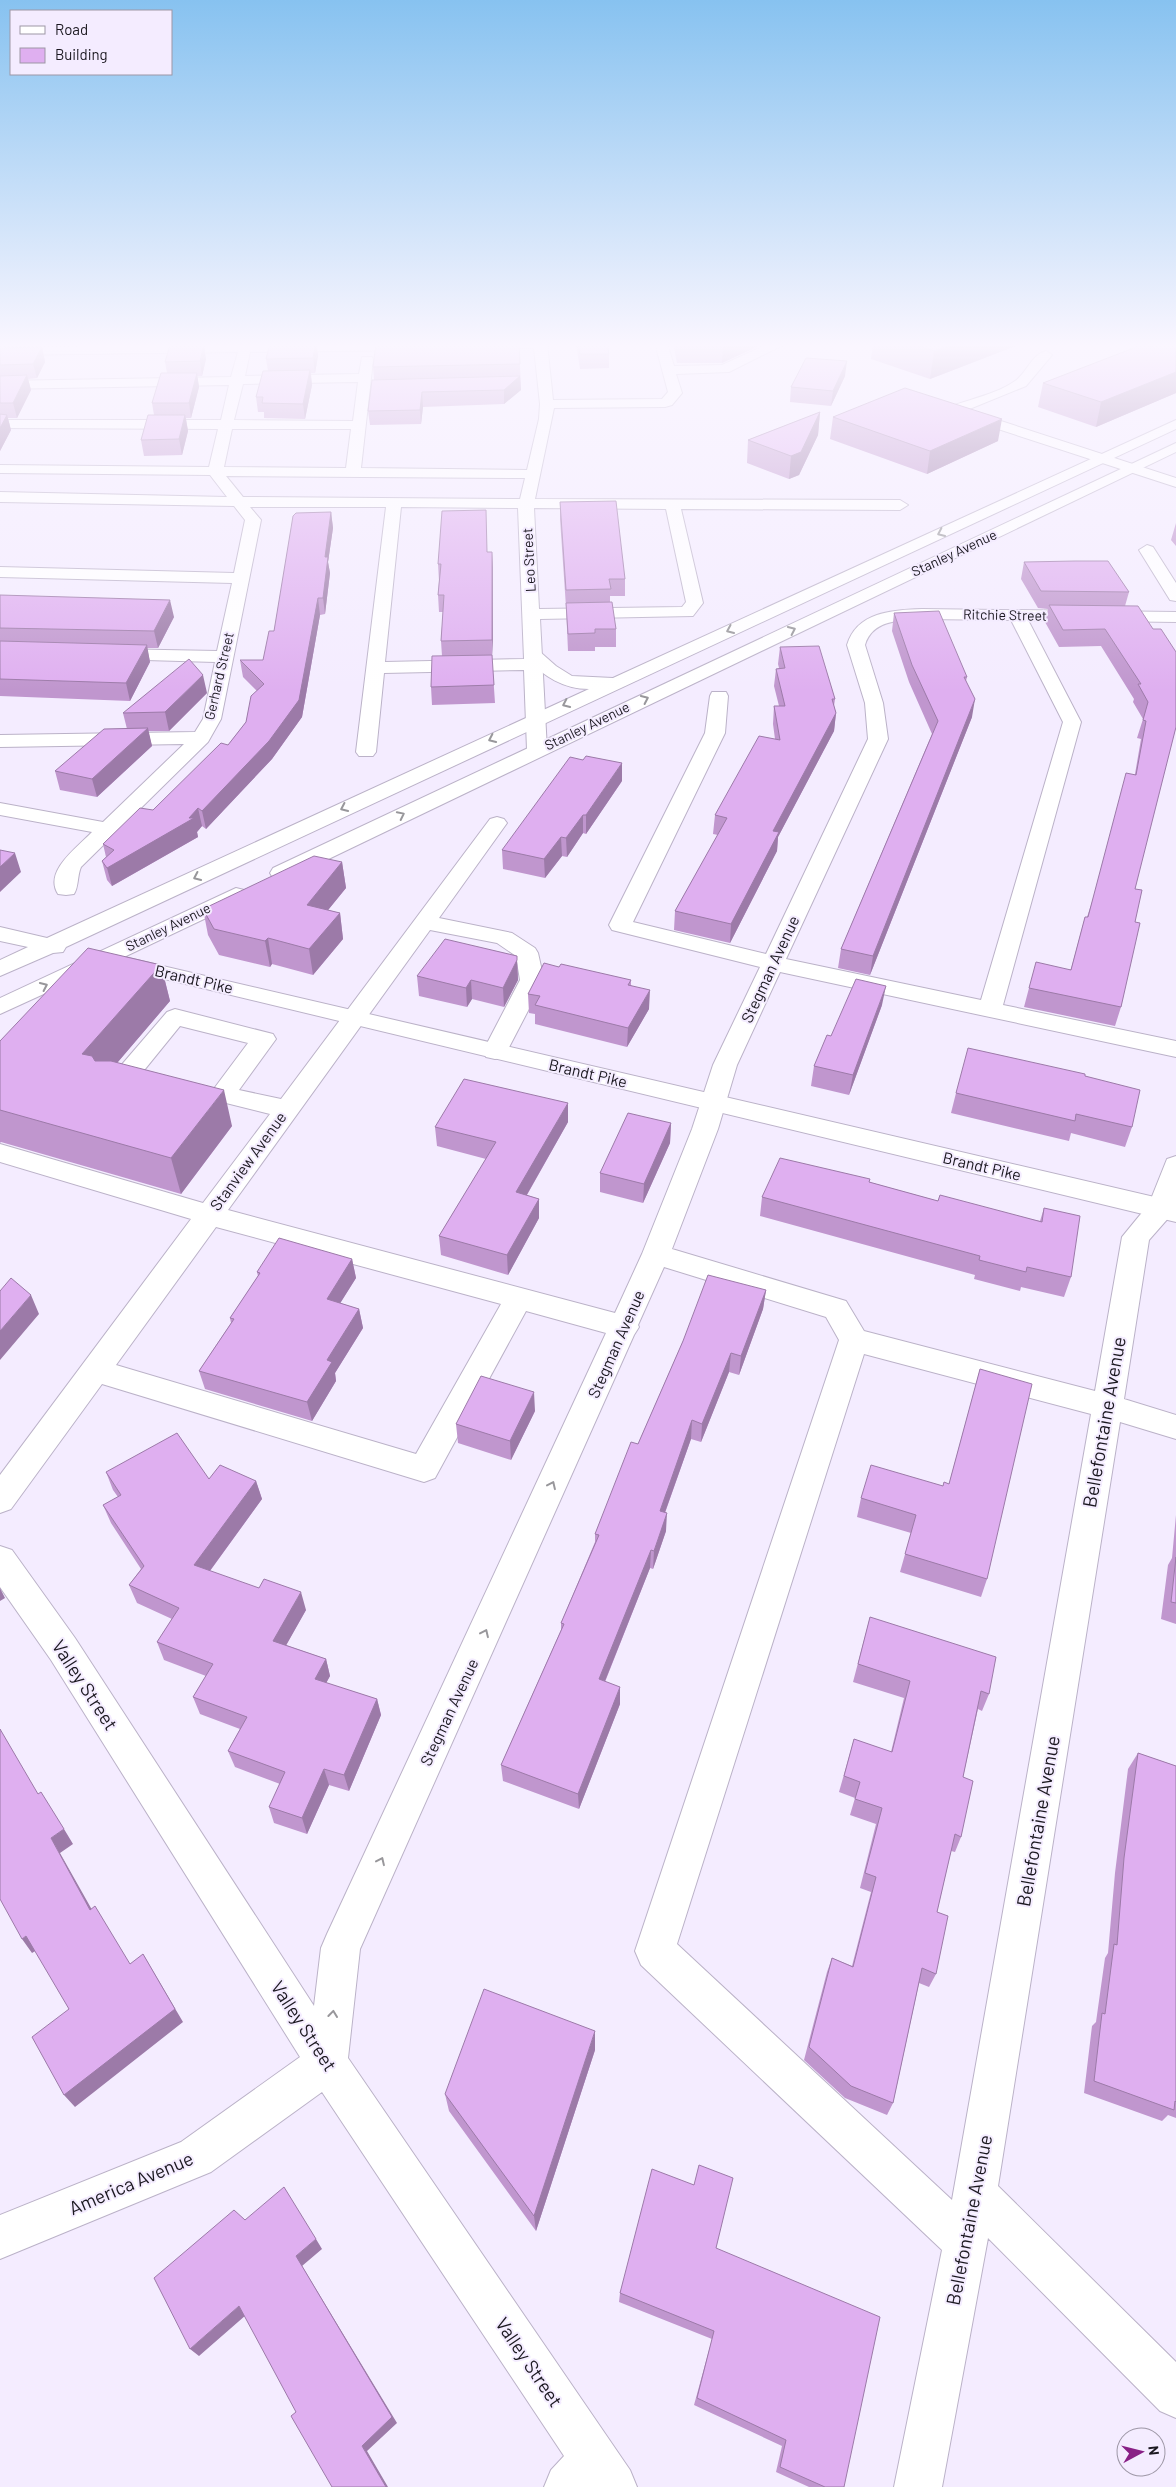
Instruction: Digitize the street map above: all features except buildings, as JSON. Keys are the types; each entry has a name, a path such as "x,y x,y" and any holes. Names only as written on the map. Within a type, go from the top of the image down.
{"street":[{"path":"215,472 218,459"},
{"path":"353,473 354,459"},
{"name":"Leo Street","path":"536,459 526,505 537,750"},
{"name":"Stanley Avenue","path":"0,968 1100,459"},
{"path":"1105,459 1176,483"},
{"name":"Stanley Avenue","path":"0,1007 1151,459"},
{"path":"0,469 533,474"},
{"path":"215,472 245,509"},
{"path":"0,497 245,509"},
{"path":"366,752 394,503"},
{"path":"0,511 245,509 394,503 900,505"},
{"path":"531,614 687,612 694,603 673,505"},
{"name":"Gerhard Street","path":"66,889 66,876 72,864 201,738 212,719 253,520 245,509"},
{"path":"1148,550 1176,596"},
{"path":"0,572 242,578"},
{"name":"Ritchie Street","path":"867,626 879,620 904,614 1176,617"},
{"path":"990,1009 1072,722 1017,615"},
{"name":"Stegman Avenue","path":"327,2062 341,1948 625,1327 716,1101 725,1064 878,739 876,709 856,645 857,637 867,626"},
{"path":"97,654 224,657"},
{"path":"375,668 534,659 552,674 574,682 595,684 621,679"},
{"path":"719,696 716,733 620,925 772,963 1176,1049"},
{"path":"0,742 201,738"},
{"path":"0,809 107,829"},
{"name":"Stanview Avenue","path":"0,1500 497,823"},
{"path":"424,922 504,938 527,954 532,980 495,1051"},
{"name":"Brandt Pike","path":"0,934 495,1051 716,1101 1168,1210"},
{"path":"115,1089 176,1017 264,1039 223,1094 286,1109"},
{"path":"0,1153 209,1214 625,1327"},
{"name":"Bellefontaine Avenue","path":"918,2487 975,2194 1136,1237 1168,1210 1176,1165"},
{"path":"656,1254 836,1309 854,1340 1107,1406 1176,1427"},
{"path":"95,1370 424,1468 518,1298"},
{"path":"854,1340 655,1951 966,2243"},
{"name":"Valley Street","path":"0,1560 63,1649 592,2478"},
{"name":"America Avenue","path":"0,2236 196,2157 327,2062"},
{"path":"975,2194 1176,2396"}]}
